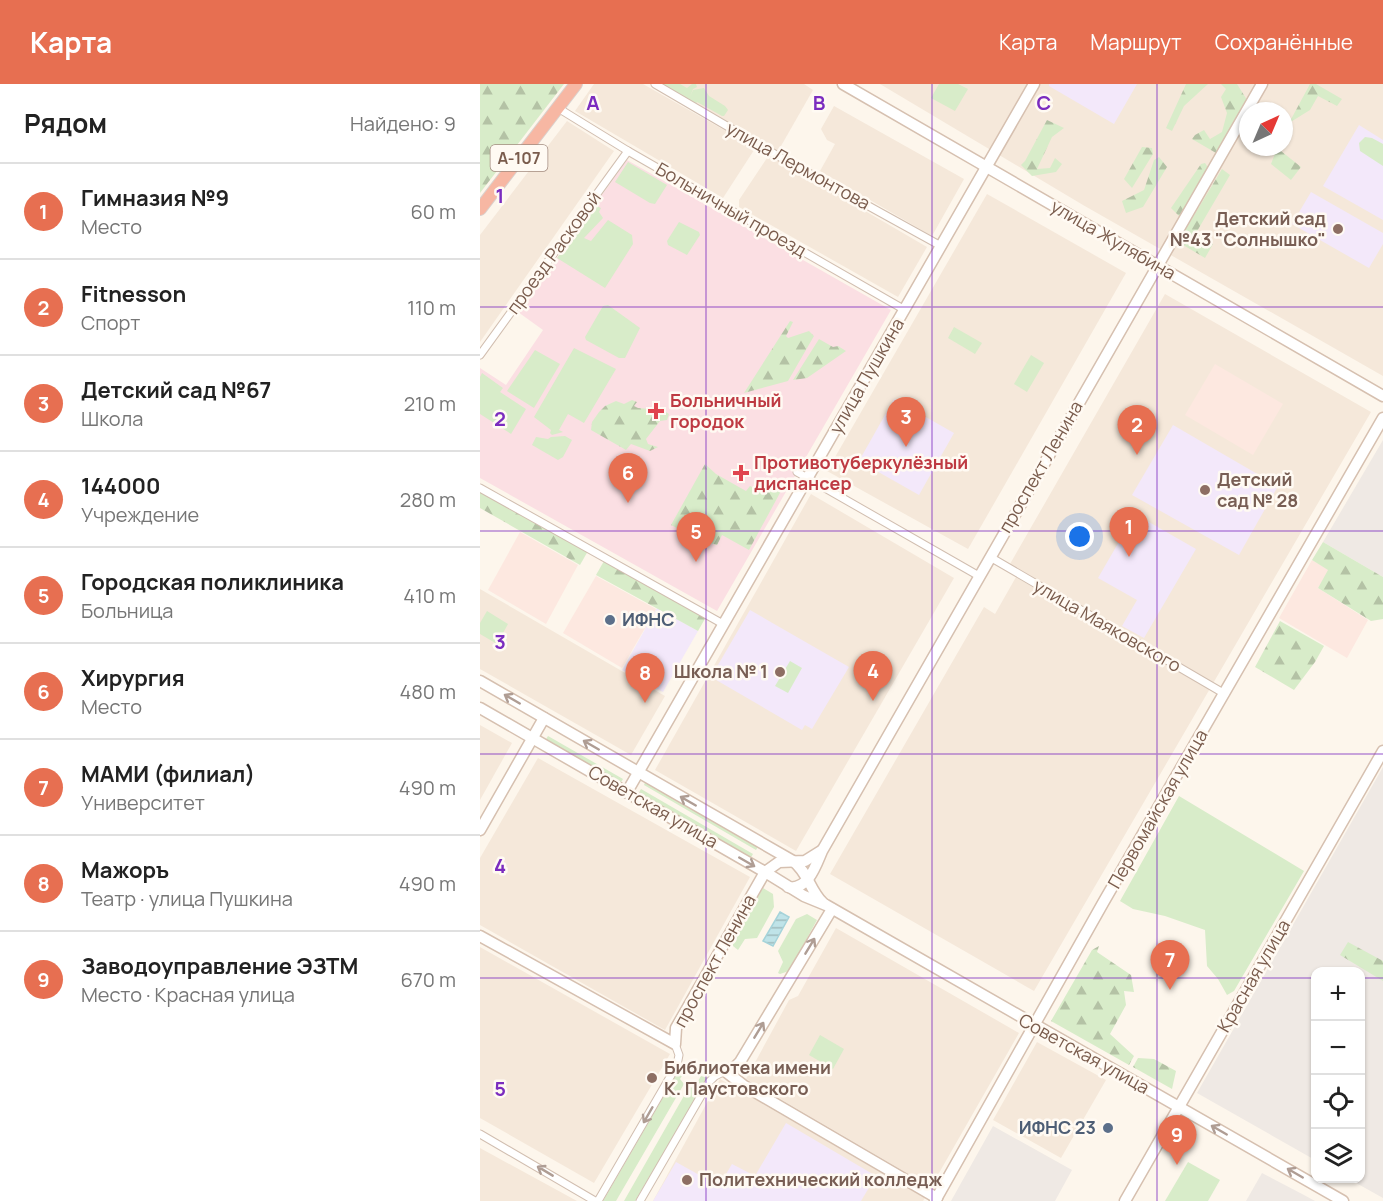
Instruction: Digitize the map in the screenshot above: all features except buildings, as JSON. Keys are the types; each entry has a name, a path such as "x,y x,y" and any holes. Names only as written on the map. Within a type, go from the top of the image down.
{"highway":[{"name":"А-107","path":"480,209 576,84"}],"main road":[{"name":"улица Жулябина","path":"843,84 1383,396"},
{"name":"улица Пушкина","path":"627,792 1034,84"},
{"name":"проспект Ленина","path":"808,878 1262,84"},
{"name":"Первомайская улица","path":"936,1199 1103,903 1383,418"},
{"name":"Советская улица","path":"480,681 793,861"},
{"name":"Советская улица","path":"480,708 787,886 829,907 1343,1201"},
{"path":"480,830 544,718"},
{"name":"Красная улица","path":"1125,1201 1383,751"},
{"path":"775,878 775,867 779,862 805,861 822,851"},
{"path":"787,886 793,888 801,886 808,878 802,868 793,861"},
{"name":"проспект Ленина","path":"675,1044 676,1028 765,872 779,862"},
{"name":"Советская улица","path":"808,878 816,894 829,907"},
{"path":"725,1071 740,1062 829,907"},
{"path":"480,936 675,1044"},
{"path":"725,1071 743,1085 936,1199"}],"street":[{"name":"улица Лермонтова","path":"655,84 778,156 941,246"},
{"name":"Больничный проезд","path":"558,108 628,151 905,310"},
{"name":"проезд Расковой","path":"480,355 628,151"},
{"path":"797,472 979,576"},
{"path":"480,488 723,624"},
{"name":"улица Маяковского","path":"990,557 1225,694"},
{"name":"проспект Ленина","path":"596,1201 677,1065 679,1055 675,1044"},
{"path":"640,1201 710,1082 715,1076 725,1071"},
{"path":"480,1134 596,1201"}],"shaded area":[{"path":"594,84 643,84 754,147 754,150 723,198 575,111"},
{"path":"659,84 804,84 813,90 777,153"},
{"path":"880,84 1383,84 1383,376 1083,205"},
{"path":"1049,84 1137,84 1114,124"},
{"path":"834,106 964,179 932,236 820,171 835,144 827,140 821,129"},
{"path":"567,121 614,151 480,342 480,235"},
{"path":"1359,125 1383,140 1383,220 1323,186"},
{"path":"769,155 927,247 898,297 739,207 739,200"},
{"name":"Больничный городок","path":"627,160 891,310 717,611 480,478 480,368 506,385 543,330 518,312"},
{"name":"Детский сад №43 \"Солнышко\"","path":"1311,192 1383,233 1383,244 1369,268 1292,224"},
{"path":"987,194 1126,273 968,549 827,471"},
{"path":"1165,294 1371,412 1034,991 830,874 984,607 995,614 1020,570 1010,564"},
{"path":"1215,364 1283,404 1253,455 1185,415"},
{"path":"894,399 954,433 919,495 859,461"},
{"name":"Детский сад № 28","path":"1173,425 1278,486 1239,555 1132,495"},
{"path":"1383,440 1383,577 1323,542"},
{"path":"811,494 954,578 796,851 655,770"},
{"path":"1135,514 1196,549 1144,638 1122,626 1137,600 1098,578"},
{"path":"520,532 578,565 546,624 488,590"},
{"path":"1312,560 1329,570 1318,588 1368,620 1347,658 1279,618"},
{"path":"596,576 656,609 622,668 563,633"},
{"path":"480,589 665,696 631,755 480,669"},
{"path":"657,608 698,631 663,692 622,670"},
{"name":"Школа № 1","path":"750,610 849,667 812,729 805,725 802,730 711,677"},
{"path":"480,725 512,743 480,800"},
{"path":"538,758 750,877 665,1030 480,925 480,858"},
{"path":"1383,767 1383,1198 1356,1183 1365,1183 1365,967 1311,967 1311,1158 1197,1093"},
{"path":"836,928 1019,1033 931,1187 746,1079 789,1000 798,996"},
{"path":"480,947 670,1054 594,1183 480,1118"},
{"path":"1037,1042 1106,1080 1061,1158 993,1120"},
{"path":"720,1079 925,1198 923,1201 653,1201"},
{"path":"786,1123 876,1176 861,1201 653,1201 676,1162 719,1186 732,1164 755,1176"},
{"path":"993,1126 1072,1170 1055,1201 951,1201"},
{"path":"480,1148 577,1201 480,1201"},
{"path":"1262,1173 1304,1195 1315,1201 1246,1201"}],"green space":[{"path":"480,84 564,84 480,193"},
{"path":"662,84 680,84 687,88 696,84 697,87 693,89 690,97 693,90 704,88 709,96 728,110 722,116 697,102 695,105"},
{"path":"939,84 958,84 968,89 955,111 931,98"},
{"path":"1186,84 1208,84 1184,106 1172,131 1166,128"},
{"path":"1221,84 1237,84 1247,100 1239,102 1239,114 1216,153 1192,139 1204,130 1210,139 1222,132 1227,113 1221,97 1226,89"},
{"path":"1310,84 1316,84 1342,99 1337,106 1318,96 1310,110 1293,121 1293,116"},
{"path":"1047,120 1064,128 1052,137 1037,169 1050,168 1055,158 1062,164 1056,172 1032,176 1021,165"},
{"path":"1365,137 1383,144 1383,166 1360,151 1359,143"},
{"path":"1142,147 1152,148 1153,154 1132,188 1124,179"},
{"path":"1274,156 1287,156 1301,167 1291,180 1271,164"},
{"path":"1159,157 1167,167 1143,207 1126,213 1122,201 1144,190 1154,160"},
{"path":"628,162 667,185 655,204 615,182"},
{"path":"1205,163 1209,169 1180,217 1171,208 1201,164"},
{"path":"1222,169 1230,175 1196,233 1213,244 1205,258 1178,242"},
{"path":"595,205 601,208 599,212 603,218 584,238 591,241 608,220 632,235 633,244 605,288 557,258"},
{"path":"679,222 699,232 700,235 687,255 668,245 667,241"},
{"path":"608,305 640,328 625,358 619,358 586,340 585,337 603,306"},
{"path":"790,321 793,322 786,336 788,338 809,331 814,336 788,381 744,393"},
{"path":"954,327 982,343 975,354 948,338"},
{"path":"819,339 846,351 807,378 793,380"},
{"path":"574,348 616,369 584,423 568,414 559,430 563,432 552,435 551,430 534,417"},
{"path":"535,350 560,364 534,408 507,391"},
{"path":"1031,355 1044,363 1027,392 1014,384"},
{"path":"482,373 503,388 500,392 526,409 511,434 480,414 480,377"},
{"path":"632,400 637,402 634,406 638,408 663,410 669,414 667,420 660,421 646,439 648,444 658,447 650,451 631,444 626,450 591,430 592,422 605,406 616,401 624,404"},
{"path":"565,436 572,440 563,457 558,460 532,445 536,437 548,439"},
{"path":"705,464 716,474 746,491 750,486 761,491 768,481 787,480 749,550 722,535 717,545 700,540 671,525"},
{"path":"480,490 588,551 580,565 480,508"},
{"path":"1323,542 1383,577 1383,619 1371,621 1318,588 1328,570 1312,560"},
{"path":"604,561 706,617 698,631 596,575"},
{"path":"487,611 508,624 497,644 480,634 480,623"},
{"path":"1280,621 1324,646 1294,690 1255,667"},
{"path":"790,661 802,668 788,693 775,686"},
{"path":"548,736 623,779 620,784 545,741"},
{"path":"646,780 759,845 756,850 644,785"},
{"path":"641,789 753,854 750,859 638,794"},
{"path":"1179,796 1304,871 1234,991 1227,995 1207,966 1205,930 1165,916 1133,909 1120,901"},
{"path":"763,888 773,894 774,907 757,938 745,939 738,950 733,946 733,939"},
{"path":"807,914 817,920 789,971 780,974 778,973 783,962 778,951 796,919"},
{"path":"1348,942 1383,961 1383,981 1365,970 1365,967 1360,967 1340,955"},
{"path":"1099,946 1097,952 1131,975 1134,992 1124,991 1126,1005 1110,1034 1134,1056 1129,1065 1051,1021 1092,950"},
{"path":"820,1035 844,1049 833,1069 809,1055"},
{"path":"1138,1058 1154,1059 1176,1071 1172,1089 1133,1067"},
{"path":"683,1063 687,1068 680,1079 684,1084 616,1201 603,1201"},
{"path":"701,1076 708,1078 635,1201 624,1201 689,1087 694,1088"},
{"path":"1188,1162 1220,1180 1208,1201 1165,1201"}],"water":[{"path":"780,912 789,917 773,946 763,941"}],"place":[{"name":"Детский сад №43 \"Солнышко\"","path":"1338,229"},
{"name":"Больничный городок","path":"656,411"},
{"name":"Детский сад №67","path":"906,447"},
{"name":"Fitnesson","path":"1137,455"},
{"name":"Противотуберкулёзный диспансер","path":"741,473"},
{"name":"Детский сад № 28","path":"1205,490"},
{"name":"Хирургия","path":"628,503"},
{"name":"Гимназия №9","path":"1129,557"},
{"name":"Городская поликлиника","path":"696,562"},
{"name":"ИФНС","path":"610,620"},
{"name":"Школа № 1","path":"780,672"},
{"name":"144000","path":"873,701"},
{"name":"Мажоръ","path":"645,703"},
{"name":"МАМИ (филиал)","path":"1170,990"},
{"name":"Библиотека имени К. Паустовского","path":"652,1078"},
{"name":"ИФНС 23","path":"1108,1128"},
{"name":"Заводоуправление ЭЗТМ","path":"1177,1165"},
{"name":"Политехнический колледж","path":"687,1180"}]}
